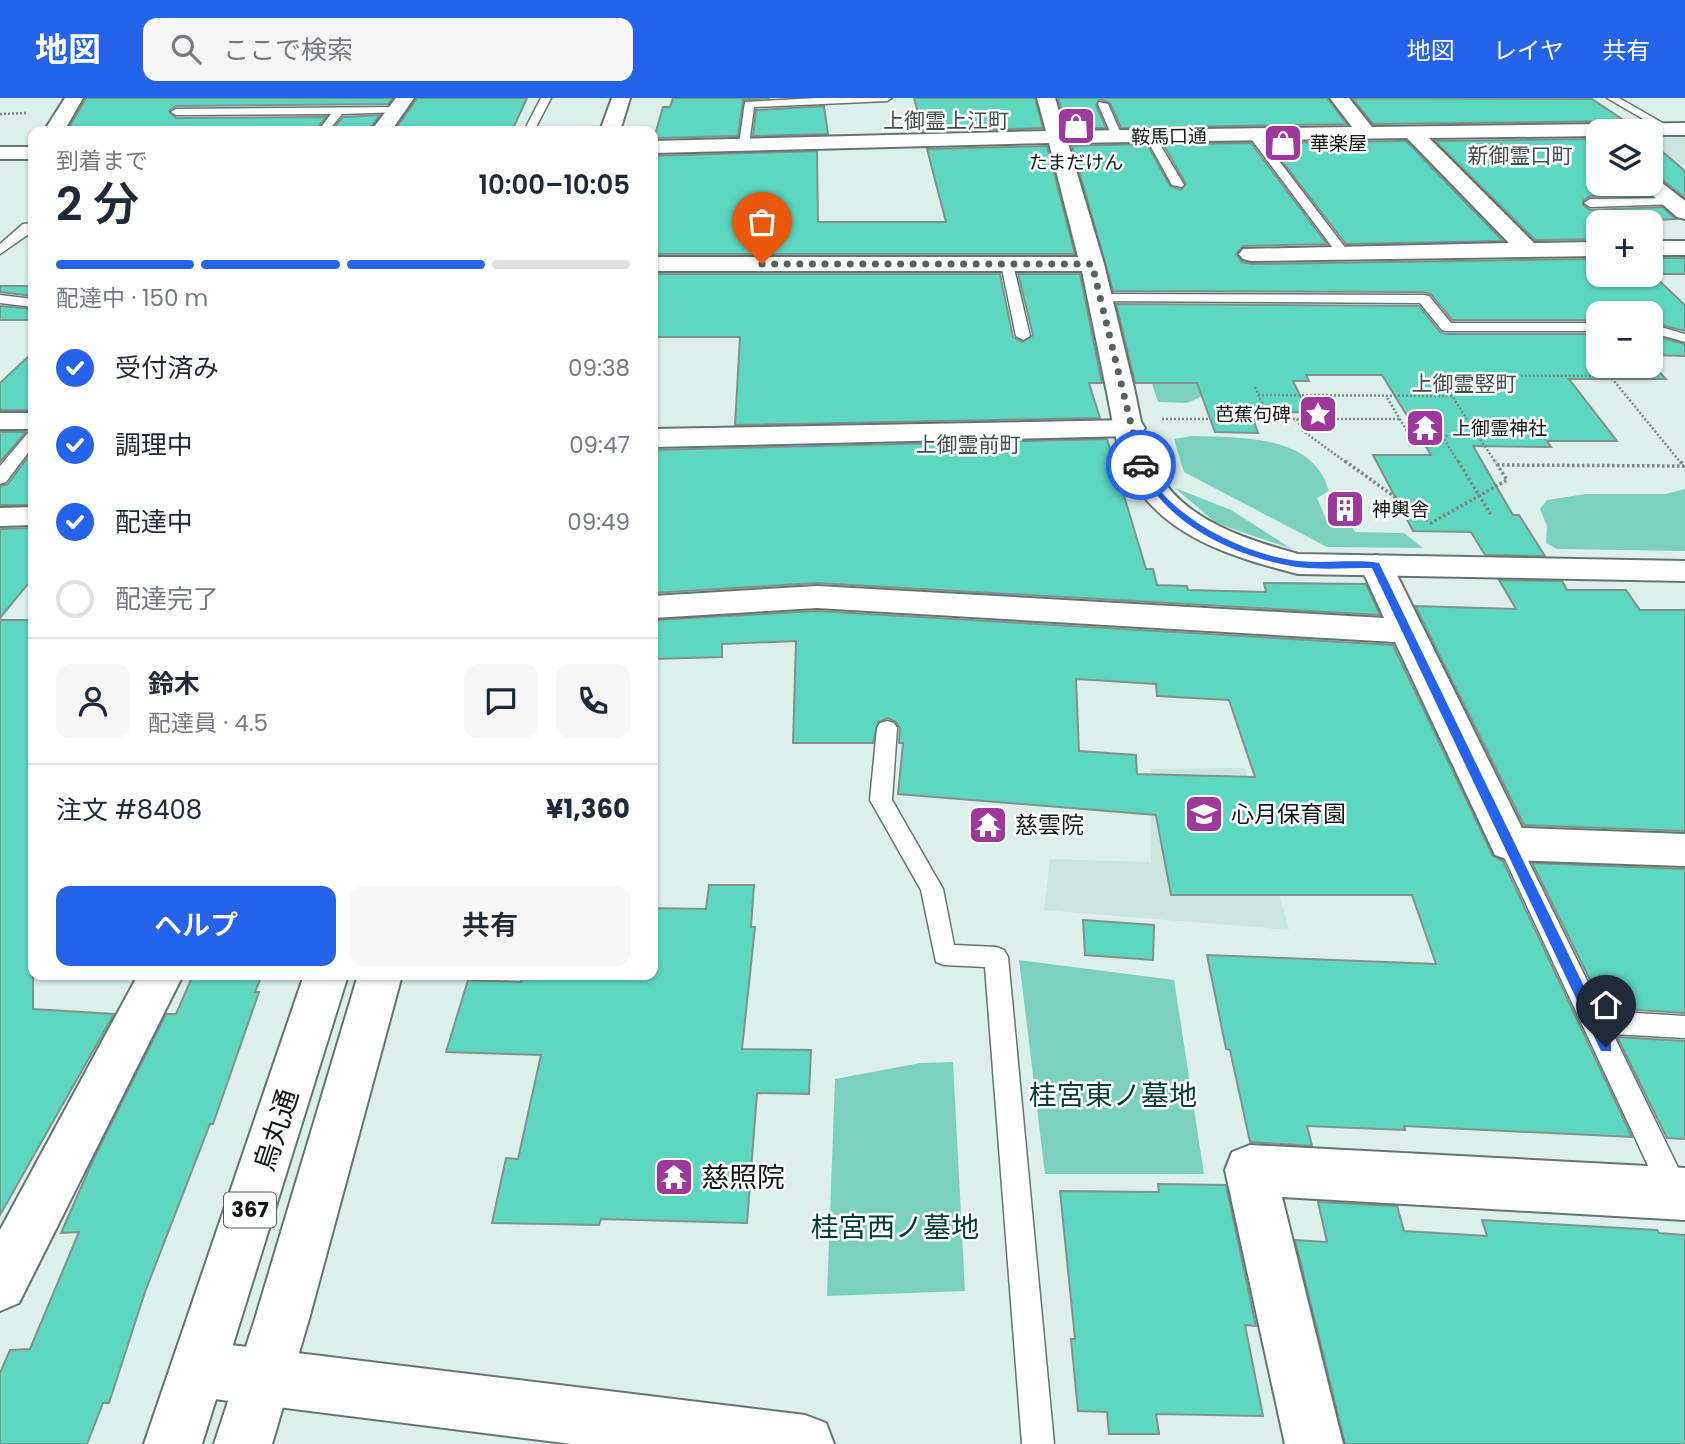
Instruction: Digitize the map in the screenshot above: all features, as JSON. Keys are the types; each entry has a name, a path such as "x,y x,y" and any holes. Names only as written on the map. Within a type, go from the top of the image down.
{"main road":[{"path":"57,126 74,98"},
{"path":"612,126 621,98"},
{"path":"1046,98 1092,264 1120,388 1143,472 1159,495 1185,519 1219,538 1254,552 1297,564 1685,571"},
{"path":"1339,98 1366,133"},
{"path":"386,126 401,104"},
{"path":"1412,132 1528,250"},
{"name":"鞍馬口通","path":"658,148 1253,134 1412,132 1586,135"},
{"path":"0,153 28,153"},
{"path":"1663,194 1679,207"},
{"path":"1663,248 1685,248"},
{"path":"1251,254 1586,249"},
{"path":"658,264 1092,264"},
{"path":"0,421 28,421"},
{"path":"658,438 1129,424"},
{"path":"0,517 28,516"},
{"path":"1376,565 1509,844 1685,850"},
{"path":"658,607 817,597 1407,631"},
{"path":"0,1284 158,980"},
{"name":"烏丸通","path":"173,1444 324,980"},
{"name":"367","path":"243,1444 379,980"},
{"path":"1314,1444 1250,1170 1681,1194"},
{"path":"198,1369 806,1444"}],"lane":[{"path":"532,126 546,98"},
{"path":"744,145 748,104 887,98"},
{"path":"1612,98 1676,129"},
{"path":"176,112 339,110 401,104"},
{"path":"1103,104 1116,136"},
{"path":"327,126 339,110"},
{"path":"1253,134 1343,253"},
{"path":"1150,136 1178,186"},
{"path":"1590,202 1679,207"},
{"path":"0,226 28,227"},
{"path":"0,250 28,229"},
{"path":"1007,264 1023,336"},
{"path":"0,299 28,302"},
{"path":"1099,299 1424,299 1447,327 1586,327"},
{"path":"1663,332 1685,338"},
{"path":"0,479 28,443"},
{"path":"887,728 881,800 932,889 944,954 996,957 1038,1444"},
{"path":"1509,844 1594,1022 1681,1194"},
{"path":"1594,1022 1685,1027"}],"path":[{"path":"1297,419 1303,431 1431,523 1507,481 1438,375 1610,376 1684,466 1497,465"},
{"path":"1255,387 1269,419"},
{"path":"1258,395 1452,396"},
{"path":"1386,396 1410,436 1478,436"},
{"path":"1129,424 1210,419"},
{"path":"1253,419 1400,419"},
{"path":"1442,436 1490,515"}],"shaded area":[{"path":"1663,132 1685,132 1685,165 1678,165 1663,153 1666,153 1663,151"},
{"name":"心月保育園","path":"1245,768 1289,930 1044,910 1050,859 1151,862 1151,769"}],"green space":[{"path":"1198,377 1207,394 1187,403 1158,402 1152,384 1191,384 1191,379"},
{"path":"1192,436 1252,439 1273,442 1291,449 1308,458 1320,472 1329,491 1317,498 1326,519 1349,521 1355,532 1404,533 1423,548 1327,547 1184,472 1174,439"},
{"path":"1175,488 1231,510 1292,549 1216,523"},
{"path":"1685,489 1685,551 1557,549 1546,543 1547,526 1540,509 1547,500 1586,494 1665,494"},
{"name":"桂宮東ノ墓地","path":"1019,960 1174,980 1204,1174 1045,1174"},
{"name":"桂宮西ノ墓地","path":"953,1062 965,1291 827,1296 835,1079 920,1063"}],"building":[{"path":"86,98 393,98 388,104 176,106 169,111 176,118 326,117 319,126 70,126"},
{"path":"417,98 527,98 514,126 397,126"},
{"path":"673,98 770,98 743,100 738,136 658,138 657,126 663,107 670,107"},
{"path":"914,98 1035,98 1043,128 923,132"},
{"path":"1058,98 1327,98 1347,124 1121,128 1110,103 1100,99 1096,105 1106,128 1067,128"},
{"path":"1352,98 1592,99 1622,119 1586,119 1586,121 1373,124"},
{"path":"824,106 828,134 753,136 756,110"},
{"path":"380,115 372,126 335,126 343,117"},
{"path":"1586,139 1586,196 1590,196 1583,201 1583,205 1590,210 1586,210 1586,239 1535,240 1435,141"},
{"path":"1406,141 1503,241 1346,244 1268,143"},
{"path":"1251,143 1327,244 1243,246 1236,254 1242,262 1586,259 1586,287 1663,287 1663,284 1685,305 1685,331 1663,325 1663,301 1586,301 1586,320 1452,320 1431,294 1424,292 1113,291 1072,146 1147,144 1170,186 1181,190 1186,184 1163,144"},
{"path":"1047,146 1075,254 658,254 658,156 817,151 818,222 946,222 927,149"},
{"path":"1663,152 1685,171 1685,198 1663,180"},
{"path":"1662,207 1676,219 1663,220 1663,210 1590,210"},
{"path":"1663,258 1685,258 1685,274 1663,274"},
{"path":"658,274 1000,274 1013,337 1022,342 1033,335 1018,274 1080,274 1102,383 1089,383 1100,418 735,425 740,337 658,337"},
{"path":"0,286 28,286 28,295 0,292"},
{"path":"1116,304 1419,306 1440,332 1446,334 1586,334 1586,378 1663,378 1663,376 1666,379 1569,379 1617,441 1547,441 1551,447 1473,446 1513,515 1519,515 1545,556 1485,555 1471,532 1413,531 1373,455 1431,455 1382,375 1306,375 1309,381 1293,381 1308,412 1251,413 1258,433 1215,432 1197,383 1135,383"},
{"path":"0,306 28,309 28,320 0,320"},
{"path":"1663,338 1685,344 1685,356 1663,355"},
{"path":"28,357 28,410 0,410 0,383"},
{"path":"0,432 26,432 0,462"},
{"path":"1107,439 1146,569 1153,569 1157,585 1187,586 1188,590 1266,592 1264,583 1366,584 1380,615 817,583 658,593 658,450"},
{"path":"28,457 28,505 0,505 0,486 8,484"},
{"path":"28,528 28,584 0,618 0,529"},
{"path":"1499,580 1562,581 1567,590 1626,590 1640,610 1685,610 1685,831 1524,825 1415,606 1516,609"},
{"path":"817,611 1393,645 1493,856 1503,861 1632,1137 1404,1126 1405,1130 1307,1126 1312,1146 1250,1142 1230,1050 1226,1049 1207,955 1436,964 1412,895 1171,895 1156,815 898,794 903,743 899,743 900,728 888,718 878,722 873,743 793,743 796,641 722,644 722,657 658,659 658,620","holes":["1076,679 1156,684 1157,696 1229,700 1255,777 1137,774 1136,755 1079,751"]},
{"path":"0,620 28,620 28,980 33,980 33,1009 114,1014 0,1215"},
{"path":"1532,863 1685,869 1685,1013 1604,1008"},
{"path":"709,885 754,885 751,927 755,927 742,1049 811,1050 809,1094 757,1093 747,1223 601,1219 599,1225 492,1223 506,1158 518,1159 541,1055 446,1052 468,980 658,980 658,908 706,909"},
{"path":"1083,920 1154,925 1153,960 1085,955"},
{"path":"191,980 260,980 255,992 259,992 213,1124 210,1124 145,1292 109,1403 103,1403 87,1444 0,1444 0,1373 10,1350 30,1349 79,1232 61,1233 94,1158 166,1014 176,1014"},
{"path":"1617,1037 1685,1041 1685,1139 1667,1138"},
{"path":"1158,1184 1226,1185 1256,1326 1245,1325 1263,1416 1156,1414 1159,1434 1109,1434 1107,1412 1078,1411 1071,1339 1075,1339 1060,1191 1159,1192"},
{"path":"1318,1202 1397,1206 1404,1231 1487,1236 1482,1220 1657,1230 1659,1233 1685,1235 1685,1444 1345,1444 1295,1240 1327,1242"}],"way so far":[{"path":"762,264 1092,264 1141,465"}],"place":[{"name":"たまだけん","path":"1076,126"},
{"name":"華楽屋","path":"1283,143"},
{"name":"芭蕉句碑","path":"1318,414"},
{"name":"上御霊神社","path":"1425,428"},
{"name":"神輿舎","path":"1345,509"},
{"name":"心月保育園","path":"1204,814"},
{"name":"慈雲院","path":"988,825"},
{"name":"慈照院","path":"674,1177"}],"district":[{"name":"上御霊上江町","path":"946,121"},
{"name":"新御霊口町","path":"1520,156"},
{"name":"上御霊竪町","path":"1464,384"},
{"name":"上御霊前町","path":"968,445"}],"route":[{"path":"1141,465 1159,495 1185,519 1219,538 1254,552 1297,564 1376,565 1606,1047"}]}
